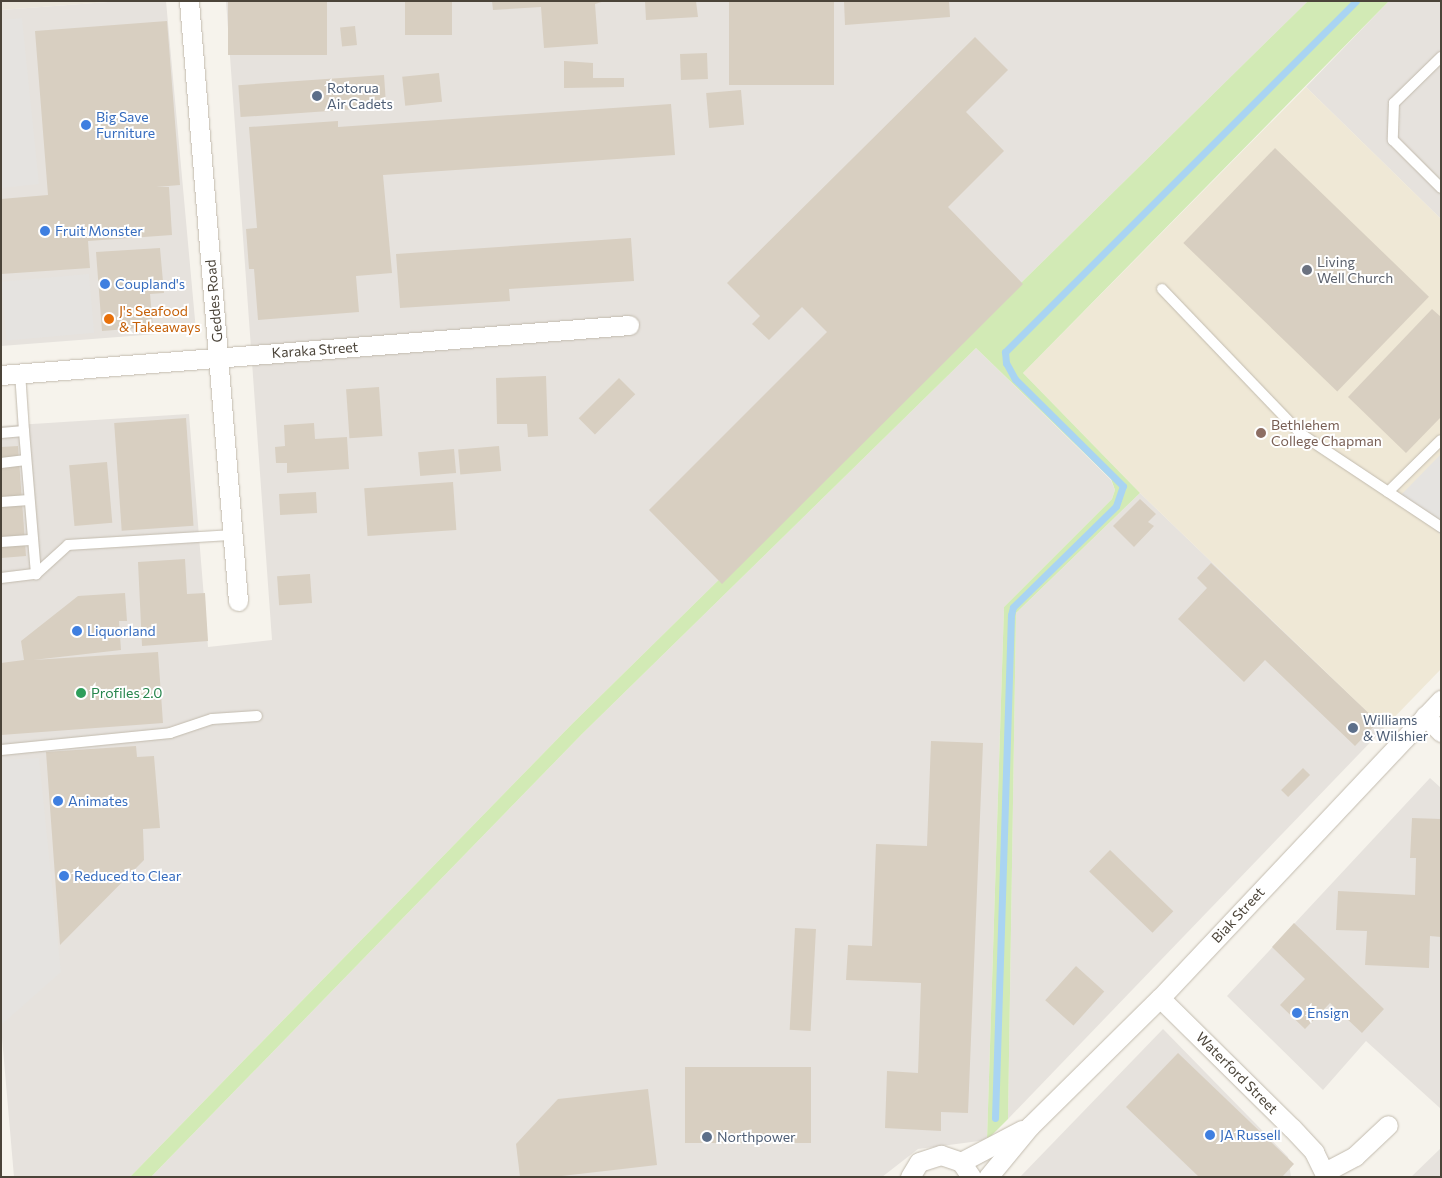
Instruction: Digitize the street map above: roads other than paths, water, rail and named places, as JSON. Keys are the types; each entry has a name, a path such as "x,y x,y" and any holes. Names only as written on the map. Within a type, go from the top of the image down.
{"street":[{"name":"Geddes Road","path":"189,1 238,601"},
{"name":"Karaka Street","path":"10,374 629,324"},
{"name":"Biak Street","path":"988,1177 1030,1126 1160,998 1441,700"},
{"path":"1425,716 1441,732"},
{"name":"Waterford Street","path":"1160,998 1292,1128 1314,1152 1326,1174"},
{"path":"1326,1174 1355,1156 1388,1125"},
{"name":"Biak Street","path":"966,1169 1030,1126"},
{"path":"909,1176 919,1162 933,1156 949,1156 966,1169"}],"lane":[{"path":"1441,57 1394,103 1392,140 1441,188"},
{"path":"1162,289 1301,434 1439,524"},
{"path":"10,374 24,431 36,574"},
{"path":"1,433 24,431"},
{"path":"1388,492 1441,440"},
{"path":"1,463 26,460"},
{"path":"1,502 29,500"},
{"path":"1,578 36,574 68,545 233,535"},
{"path":"1,542 33,540"},
{"path":"1,750 170,733 212,719 257,716"}],"waterway":[{"path":"995,1118 1011,615 1013,607 1116,506 1123,486 1015,379 1006,363 1005,352 1356,1"}],"place":[{"name":"Rotorua Air Cadets","path":"317,96"},
{"name":"Big Save Furniture","path":"86,125"},
{"name":"Fruit Monster","path":"45,231"},
{"name":"Living Well Church","path":"1307,270"},
{"name":"Coupland's","path":"105,284"},
{"name":"J's Seafood & Takeaways","path":"109,319"},
{"name":"Bethlehem College Chapman","path":"1261,433"},
{"name":"Liquorland","path":"77,631"},
{"name":"Profiles 2.0","path":"81,693"},
{"name":"Williams & Wilshier","path":"1353,728"},
{"name":"Animates","path":"58,801"},
{"name":"Reduced to Clear","path":"64,876"},
{"name":"Ensign","path":"1297,1013"},
{"name":"JA Russell","path":"1210,1135"},
{"name":"Northpower","path":"707,1137"}]}
